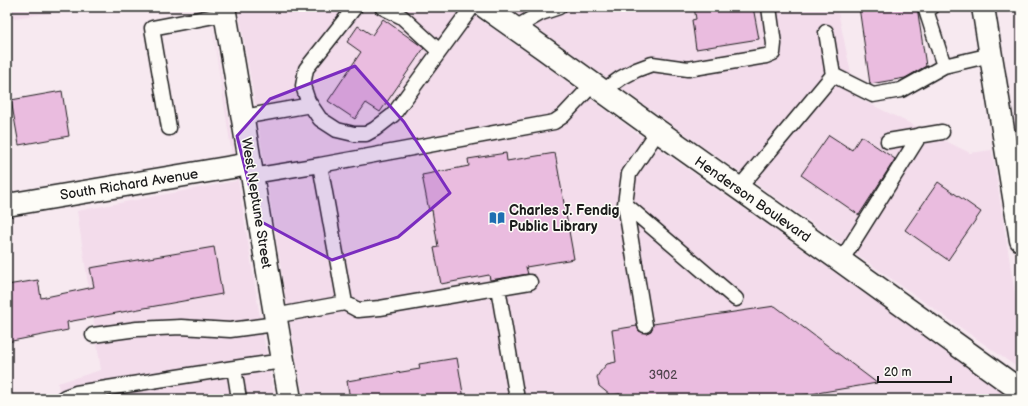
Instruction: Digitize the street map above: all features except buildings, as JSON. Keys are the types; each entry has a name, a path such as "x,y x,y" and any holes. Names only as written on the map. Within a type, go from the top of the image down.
{"street":[{"name":"Henderson Boulevard","path":"485,7 1021,391"},
{"path":"983,7 1020,232"},
{"name":"West Neptune Street","path":"225,10 275,320 290,399"},
{"name":"South Richard Avenue","path":"7,204 251,170"}],"lane":[{"path":"355,7 306,69 303,86 308,101 320,119 337,130 354,134 366,134 393,115 472,7"},
{"path":"382,7 402,17 439,51"},
{"path":"515,28 540,10 559,7"},
{"path":"251,170 320,165 554,122 598,88 652,64 688,69 766,56 773,53 774,44 769,7"},
{"path":"932,7 926,10 944,66"},
{"path":"169,128 152,28 225,10"},
{"path":"739,188 833,75 826,32"},
{"path":"833,75 873,95 901,90 944,66 991,55"},
{"path":"243,117 311,105"},
{"path":"645,325 625,204 629,174 658,132"},
{"path":"888,141 942,132"},
{"path":"841,261 920,135"},
{"path":"320,165 345,303"},
{"path":"625,204 736,299"},
{"path":"93,335 137,329 181,326 230,330 345,303 358,310 380,308 530,282"},
{"path":"498,288 517,399"},
{"path":"64,398 76,393 283,361"},
{"path":"234,368 240,399"}],"highlighted area":[{"path":"355,66 404,122 450,193 398,237 332,260 258,220 237,136 270,99"}],"shaded area":[{"path":"7,7 93,7 7,19"},
{"path":"209,7 235,154 232,155"},
{"path":"238,7 462,7 535,58 649,142 1014,398 304,399 288,313 257,115"},
{"path":"508,7 837,7 856,97 970,153 992,150 1021,332 1021,370 667,121"},
{"path":"236,179 238,179 260,318 275,399 60,399 58,383 101,370 77,211 236,181"}],"place":[{"name":"Charles J. Fendig Public Library","path":"497,218"}]}
